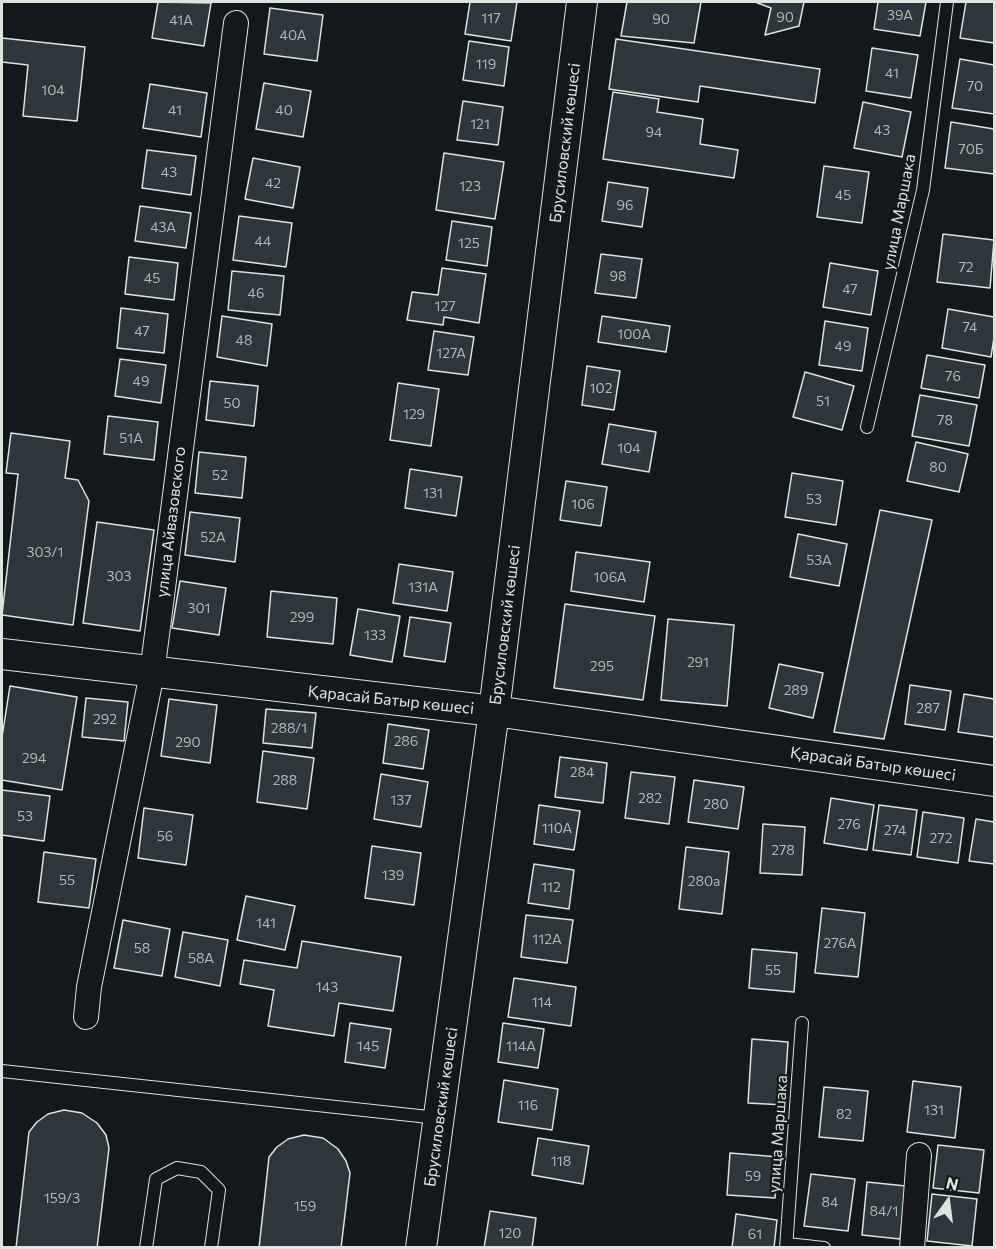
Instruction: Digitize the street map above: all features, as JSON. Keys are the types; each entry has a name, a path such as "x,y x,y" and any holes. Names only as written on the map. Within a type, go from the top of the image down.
{"street":[{"name":"Брусиловский көшесі","path":"421,1248 494,711 582,2"},
{"name":"улица Айвазовского","path":"86,1017 89,987 152,673 236,23"},
{"name":"Қарасай Батыр көшесі","path":"2,654 494,711 994,781"},
{"path":"912,1248 919,1155"}],"lane":[{"name":"улица Маршака","path":"867,427 923,190 947,2"},
{"name":"улица Маршака","path":"787,1246 802,1023"},
{"path":"2,1071 440,1118"},
{"path":"146,1248 156,1179 177,1167 201,1172 219,1190 211,1248"},
{"path":"787,1246 824,1248"}],"building":[{"path":"158,2 211,3 204,46 152,38"},
{"path":"470,2 517,2 511,41 465,34"},
{"path":"627,2 701,2 694,43 621,36"},
{"path":"755,2 804,2 799,26 765,35 771,8"},
{"path":"878,2 926,2 920,36 874,29"},
{"path":"966,2 994,2 994,43 960,38"},
{"path":"270,8 323,15 317,61 264,54"},
{"path":"2,38 85,47 77,121 23,116 28,65 2,62"},
{"path":"616,39 820,69 815,103 700,86 698,102 609,89"},
{"path":"469,41 509,47 504,86 463,80"},
{"path":"872,48 918,55 911,98 866,91"},
{"path":"960,59 994,65 994,114 952,108"},
{"path":"264,83 311,91 303,137 256,129"},
{"path":"150,84 207,93 201,137 143,128"},
{"path":"613,92 659,99 657,112 703,119 700,144 738,150 734,178 603,159"},
{"path":"463,101 503,107 498,145 457,140"},
{"path":"863,102 911,112 902,157 854,148"},
{"path":"951,122 994,129 994,174 945,168"},
{"path":"147,150 196,156 191,195 142,188"},
{"path":"444,153 504,162 495,219 436,210"},
{"path":"253,158 300,167 293,208 245,199"},
{"path":"824,166 869,172 862,223 817,217"},
{"path":"608,182 648,188 642,227 602,221"},
{"path":"140,206 191,213 186,248 135,241"},
{"path":"239,216 292,223 286,267 233,260"},
{"path":"452,221 492,227 487,266 446,260"},
{"path":"943,234 994,240 990,288 937,282"},
{"path":"601,254 642,259 636,298 595,293"},
{"path":"129,257 178,263 174,300 125,294"},
{"path":"830,263 878,271 871,315 823,307"},
{"path":"442,268 486,274 479,323 444,317 443,325 407,320 412,292 438,295"},
{"path":"232,271 284,276 280,315 228,310"},
{"path":"121,308 168,314 164,353 117,348"},
{"path":"948,309 994,317 991,357 942,348"},
{"path":"222,316 272,324 267,366 217,357"},
{"path":"602,316 670,326 666,352 598,342"},
{"path":"825,321 868,328 862,371 819,365"},
{"path":"434,331 474,337 468,375 428,370"},
{"path":"927,355 985,365 979,398 921,388"},
{"path":"120,359 166,365 161,403 115,396"},
{"path":"587,366 620,371 614,410 582,405"},
{"path":"805,372 854,386 842,430 793,417"},
{"path":"210,381 258,386 254,426 206,420"},
{"path":"398,383 439,389 431,446 390,440"},
{"path":"920,395 977,405 969,446 912,436"},
{"path":"108,416 158,422 154,460 104,454"},
{"path":"609,424 656,432 649,472 602,464"},
{"path":"11,433 70,441 65,478 78,480 89,501 73,625 2,615 18,474 6,473"},
{"path":"916,442 968,454 959,492 907,481"},
{"path":"199,452 246,457 242,498 195,493"},
{"path":"410,469 462,477 456,516 405,508"},
{"path":"792,473 843,481 836,525 785,517"},
{"path":"566,481 607,487 601,526 560,520"},
{"path":"880,510 932,520 884,739 834,732"},
{"path":"190,512 240,518 235,562 185,555"},
{"path":"97,522 154,530 140,631 83,623"},
{"path":"798,534 847,544 839,586 790,577"},
{"path":"576,552 650,562 644,602 571,591"},
{"path":"399,564 453,572 447,611 393,603"},
{"path":"180,581 226,588 219,635 172,628"},
{"path":"271,591 337,598 333,644 267,637"},
{"path":"565,604 655,616 643,700 554,688"},
{"path":"358,609 400,616 392,662 350,655"},
{"path":"410,617 451,623 445,662 404,656"},
{"path":"668,619 734,625 727,706 661,700"},
{"path":"779,664 823,673 813,718 769,708"},
{"path":"910,685 951,691 945,730 905,724"},
{"path":"10,686 77,697 62,790 2,780 2,737"},
{"path":"964,694 994,699 994,737 958,732"},
{"path":"86,698 128,702 124,741 82,737"},
{"path":"169,699 217,705 210,763 161,756"},
{"path":"266,709 316,713 312,748 263,743"},
{"path":"388,724 429,730 423,769 383,763"},
{"path":"263,751 314,758 307,809 257,802"},
{"path":"560,757 607,763 603,803 555,797"},
{"path":"631,772 675,777 669,824 625,818"},
{"path":"381,774 428,782 421,827 374,819"},
{"path":"694,780 744,787 738,829 688,822"},
{"path":"2,790 50,796 44,841 2,835"},
{"path":"831,798 874,805 867,850 824,843"},
{"path":"539,805 580,811 574,850 534,844"},
{"path":"879,805 917,810 911,855 873,850"},
{"path":"144,808 193,815 186,865 138,858"},
{"path":"923,812 964,818 958,863 917,857"},
{"path":"976,819 994,822 994,864 969,861"},
{"path":"763,824 805,827 802,875 760,873"},
{"path":"372,846 421,853 414,905 365,898"},
{"path":"686,847 729,852 722,914 679,909"},
{"path":"44,852 96,859 89,908 38,902"},
{"path":"534,864 574,870 569,909 528,903"},
{"path":"246,896 295,906 285,950 237,940"},
{"path":"822,908 865,913 858,977 815,973"},
{"path":"526,915 573,920 567,963 521,957"},
{"path":"123,920 170,929 162,976 114,968"},
{"path":"183,932 228,940 220,986 175,977"},
{"path":"302,941 401,957 393,1011 339,1003 334,1036 268,1026 274,990 240,984 244,960 297,968"},
{"path":"752,949 797,953 794,992 749,988"},
{"path":"514,978 576,987 571,1026 508,1017"},
{"path":"350,1023 391,1029 385,1068 345,1062"},
{"path":"503,1023 544,1029 538,1068 498,1062"},
{"path":"752,1039 788,1042 784,1105 748,1103"},
{"path":"504,1080 558,1089 552,1130 498,1122"},
{"path":"913,1081 961,1087 955,1138 907,1132"},
{"path":"824,1087 868,1091 863,1141 819,1137"},
{"path":"64,1110 82,1113 97,1123 106,1135 109,1148 97,1248 16,1248 29,1132 48,1114"},
{"path":"304,1135 323,1138 338,1149 350,1173 341,1248 259,1248 269,1157 288,1139"},
{"path":"538,1138 589,1146 583,1184 532,1175"},
{"path":"938,1145 984,1150 979,1193 933,1188"},
{"path":"730,1153 779,1157 775,1198 727,1195"},
{"path":"811,1174 855,1179 848,1231 804,1226"},
{"path":"867,1182 906,1186 900,1239 862,1235"},
{"path":"932,1194 977,1199 972,1246 927,1241"},
{"path":"490,1211 536,1218 532,1248 484,1248"},
{"path":"736,1214 777,1220 774,1248 732,1248"}]}
